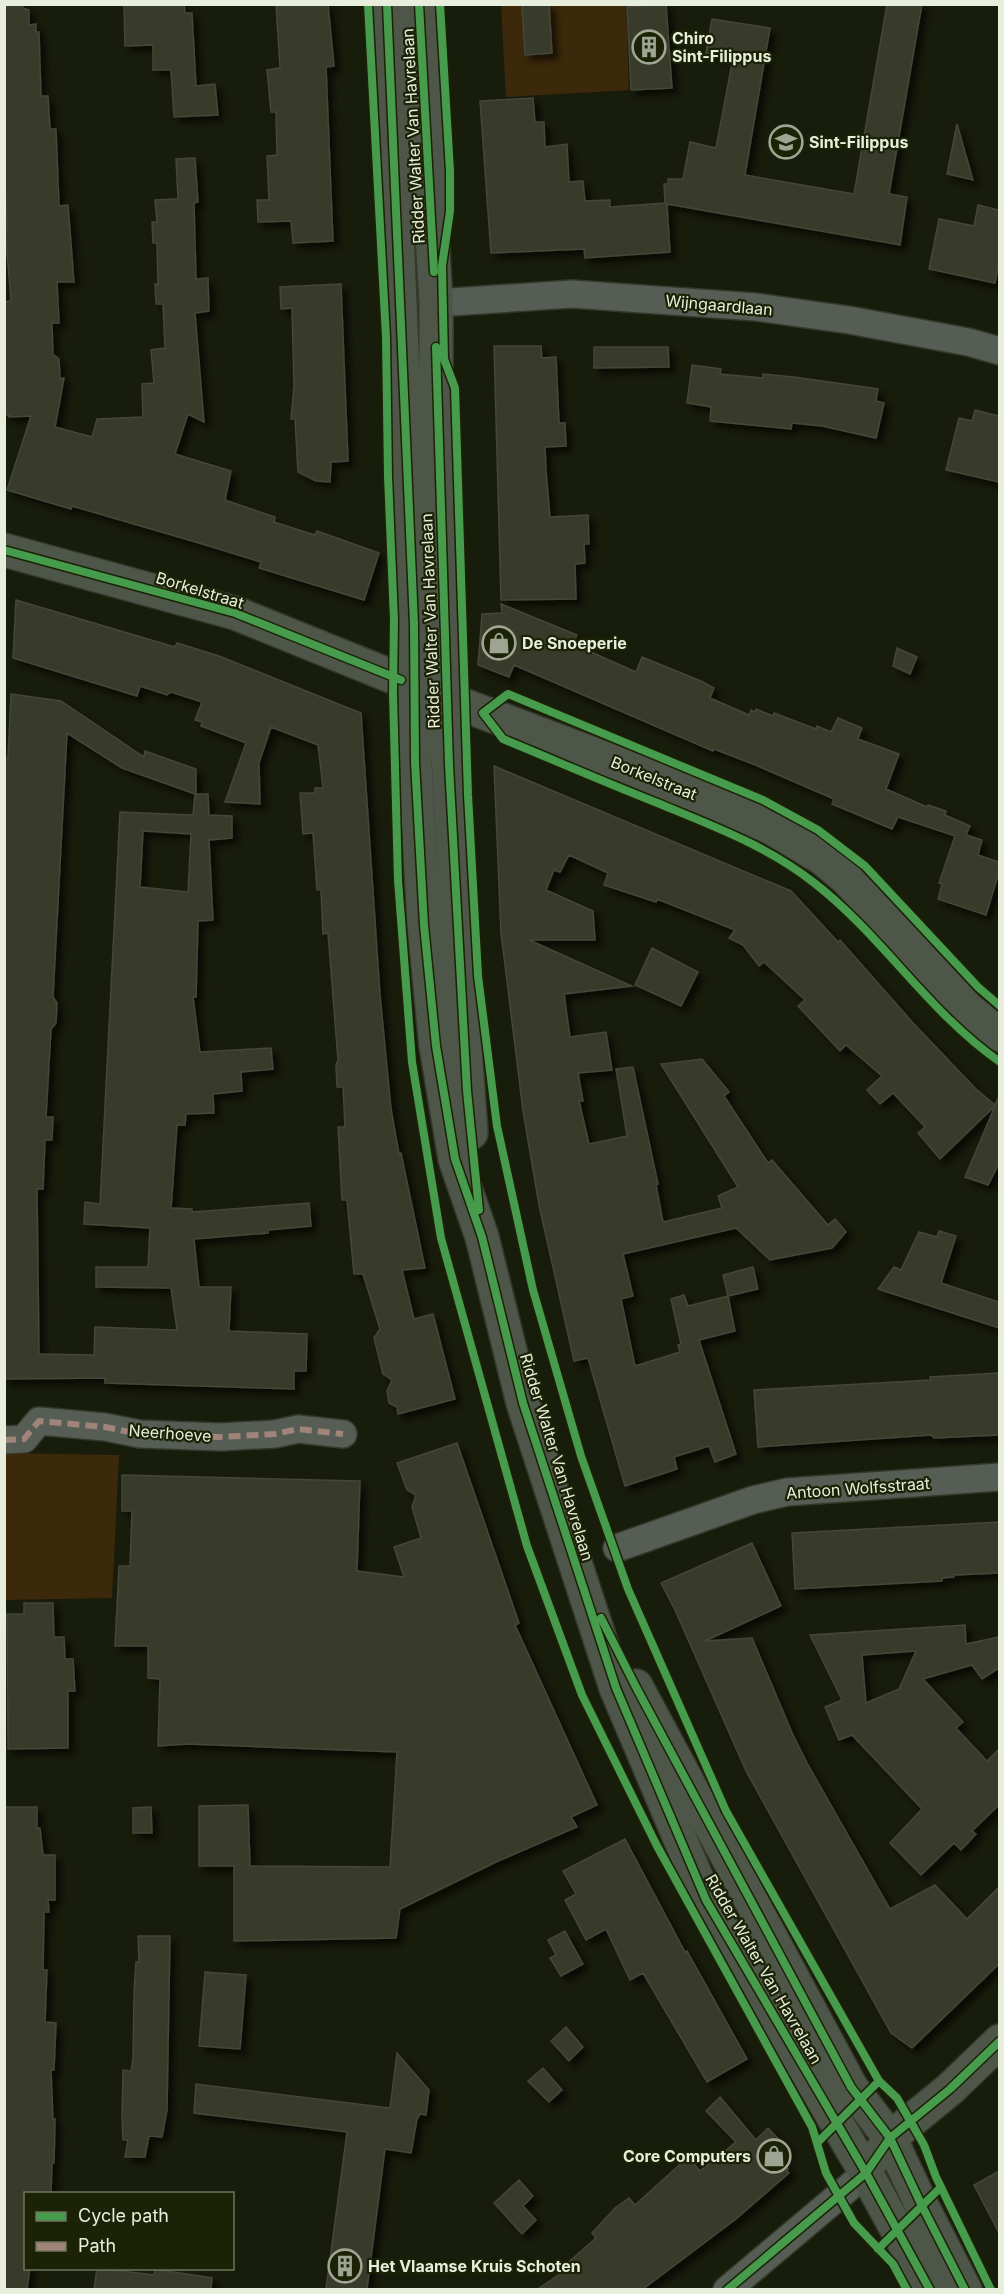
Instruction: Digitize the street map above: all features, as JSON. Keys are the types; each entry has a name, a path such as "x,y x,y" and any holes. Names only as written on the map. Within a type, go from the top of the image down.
{"main road":[{"name":"Ridder Walter Van Havrelaan","path":"387,4 415,686 415,762 423,913 436,1046 455,1159 482,1237 523,1403 615,1688 706,1900 866,2173 930,2289"},
{"name":"Ridder Walter Van Havrelaan","path":"419,4 436,303 436,392 445,698 467,1091 482,1237"},
{"name":"Borkelstraat","path":"4,550 235,613 445,698 633,769 770,827 822,858 846,878 968,1008 999,1035"},
{"name":"Ridder Walter Van Havrelaan","path":"582,1580 637,1689 851,2087 890,2138 965,2289"},
{"path":"866,2173 890,2138 950,2089 999,2041"}],"street":[{"name":"Wijngaardlaan","path":"436,303 572,294 756,307 849,320 968,342 999,351"},
{"name":"Neerhoeve","path":"4,1440 24,1439 39,1421 105,1427 140,1434 220,1437 275,1434 298,1429 343,1434"},
{"name":"Antoon Wolfsstraat","path":"617,1548 753,1500 787,1492 999,1477"},
{"path":"727,2289 866,2173"}],"shaded area":[{"path":"501,5 626,5 629,90 506,97"},
{"path":"5,1453 119,1455 112,1598 5,1600"}],"building":[{"path":"4,4 23,4 23,8 29,10 29,25 36,24 36,32 39,32 41,96 48,96 50,129 56,129 59,206 68,205 74,282 57,282 59,323 52,323 53,354 59,359 60,379 64,378 55,427 92,437 97,419 143,417 142,384 154,383 151,350 165,348 163,304 156,304 157,243 153,243 152,222 157,222 155,200 178,199 176,159 195,158 198,202 194,203 196,279 208,278 209,311 195,313 204,422 188,414 175,454 231,471 225,500 275,517 274,522 315,535 317,531 379,553 364,600 259,568 261,562 72,506 71,509 7,490 31,416 9,417 10,415 4,415 4,302 11,301 5,230 7,230 4,167"},
{"path":"124,4 184,4 185,13 192,13 196,86 215,84 218,115 174,117 171,70 153,70 153,45 125,46"},
{"path":"276,4 328,4 334,66 326,67 333,241 293,243 291,221 258,222 257,200 269,200 267,156 277,155 276,112 271,112 267,70 280,68"},
{"path":"522,4 549,4 552,53 525,55"},
{"name":"Chiro Sint-Filippus","path":"666,4 672,88 631,90 627,7"},
{"path":"887,4 922,4 889,194 907,197 900,245 667,204 670,252 585,258 584,249 491,253 480,101 533,98 535,122 544,122 545,147 567,144 569,182 583,181 585,201 610,200 610,207 665,203 664,184 668,184 668,179 683,179 690,142 716,148 733,58 706,53 712,19 770,28 745,175 854,194"},
{"path":"957,124 973,180 947,174"},
{"path":"978,205 999,210 999,261 995,283 929,269 939,219 974,226"},
{"path":"341,284 348,461 331,462 330,482 316,481 298,472 295,419 291,419 294,386 292,308 281,309 280,287"},
{"path":"494,346 541,346 542,358 556,357 559,423 565,423 566,446 545,447 546,471 550,517 588,515 589,544 584,544 585,563 575,564 576,599 501,600"},
{"path":"594,347 668,347 669,367 594,368"},
{"path":"692,365 721,369 720,374 763,378 763,374 878,389 876,401 884,403 876,438 822,426 792,423 791,429 710,421 711,407 687,403"},
{"path":"975,410 999,416 999,482 946,470 959,418 972,421"},
{"path":"16,600 175,647 177,643 219,656 361,713 380,995 391,1109 425,1268 402,1270 414,1319 433,1314 455,1399 398,1414 397,1407 389,1403 387,1391 392,1380 383,1374 374,1338 380,1329 363,1274 354,1274 347,1200 342,1200 338,1127 345,1127 343,1087 337,1087 336,1065 338,1060 328,933 323,934 321,890 317,890 313,833 303,834 300,793 315,793 315,788 323,788 318,745 271,727 259,763 260,804 225,802 246,743 201,726 202,722 195,720 202,702 171,692 167,695 140,686 137,696 13,658"},
{"path":"501,604 577,635 573,644 636,672 642,657 701,681 714,688 710,698 749,715 751,710 755,712 756,709 831,732 838,718 862,728 858,739 899,754 886,789 927,807 928,805 946,811 945,815 970,826 966,835 982,840 978,855 999,862 999,872 986,915 938,899 942,884 939,883 955,836 898,817 892,829 832,804 834,799 753,764 714,749 713,751 514,665 509,677 478,665 482,614 502,613"},
{"path":"897,648 917,657 910,674 893,666"},
{"path":"11,694 61,701 144,757 145,751 196,769 196,794 208,794 209,815 232,816 232,838 209,840 213,920 198,921 196,997 193,997 200,1052 271,1048 273,1069 241,1072 242,1091 213,1094 214,1113 186,1114 185,1125 177,1125 171,1208 192,1209 192,1212 309,1203 311,1226 268,1230 268,1233 194,1239 199,1287 231,1287 229,1331 307,1334 306,1371 294,1371 294,1389 105,1383 105,1378 4,1379 4,758 8,758","holes":["67,733 122,768 195,794 193,815 120,812 100,1204 85,1202 84,1224 150,1228 148,1267 96,1267 96,1287 171,1288 177,1330 95,1327 94,1355 39,1354 37,1189 43,1189 45,1140 52,1140 53,1117 46,1117 51,1029 56,1023 57,1003 53,997","143,831 191,834 188,892 140,887"]},
{"path":"494,766 791,891 838,942 840,940 914,1024 976,1089 995,1105 999,1096 999,1163 988,1185 965,1177 995,1106 940,1159 918,1133 925,1127 893,1093 880,1104 867,1090 882,1076 846,1045 840,1051 798,1006 805,1000 764,962 759,966 743,945 729,938 735,930 657,899 656,902 604,885 608,873 569,855 560,872 554,870 546,890 593,911 595,940 529,940 632,986 564,994 570,1037 606,1032 612,1070 578,1073 583,1101 579,1101 589,1144 627,1136 616,1069 633,1067 658,1184 656,1185 663,1222 722,1208 718,1196 738,1187 661,1064 702,1059 729,1092 724,1096 768,1163 772,1160 828,1225 835,1219 846,1232 832,1248 770,1260 736,1228 623,1254 633,1296 621,1299 635,1366 680,1352 678,1345 681,1344 671,1299 684,1295 688,1306 728,1296 735,1331 699,1340 736,1454 715,1462 709,1446 674,1457 677,1469 625,1486 588,1358 574,1361 539,1205 523,1111 501,933"},
{"path":"652,948 698,972 681,1006 635,985"},
{"path":"939,1231 956,1236 941,1283 999,1302 999,1328 878,1289 894,1267 901,1270 919,1232 937,1237"},
{"path":"753,1267 758,1289 728,1296 723,1275"},
{"path":"999,1373 999,1435 934,1438 931,1435 758,1447 754,1390 931,1380 930,1377"},
{"path":"457,1443 519,1623 515,1625 597,1805 571,1817 577,1827 496,1862 400,1909 396,1938 234,1941 234,1866 199,1866 199,1806 248,1805 250,1866 390,1867 397,1752 188,1744 158,1746 160,1679 148,1678 148,1646 115,1646 119,1566 130,1566 132,1511 122,1511 122,1475 360,1481 357,1571 404,1577 394,1547 421,1538 412,1507 416,1495 407,1490 397,1463"},
{"path":"999,1522 999,1573 954,1575 954,1577 942,1578 942,1581 795,1589 792,1533"},
{"path":"752,1543 781,1606 705,1641 752,1638 807,1763 890,1909 935,1885 967,1919 999,1887 999,1964 912,2048 891,2033 746,1771 661,1583"},
{"path":"24,1603 53,1603 54,1637 64,1637 65,1659 73,1659 75,1691 68,1691 68,1748 8,1749 7,1614 24,1614"},
{"path":"965,1625 966,1644 999,1637 999,1668 982,1679 972,1665 923,1679 963,1722 956,1728 987,1761 999,1749 999,1805 972,1831 976,1834 961,1850 954,1843 921,1875 890,1843 922,1809 852,1735 839,1740 825,1707 842,1700 810,1635","holes":["916,1651 899,1689 866,1703 862,1655"]},
{"path":"4,1807 37,1807 37,1828 40,1828 43,1855 55,1855 55,1900 48,1900 49,1912 44,1912 43,1970 47,1970 45,2022 56,2023 54,2070 51,2070 53,2120 55,2119 54,2163 52,2163 51,2192 24,2192 24,2270 30,2270 27,2289 4,2289"},
{"path":"151,1807 152,1833 133,1833 133,1808"},
{"path":"625,1839 685,1952 687,1951 747,2059 707,2082 643,1973 630,1980 606,1929 586,1940 565,1900 576,1894 563,1871"},
{"path":"565,1931 583,1964 561,1976 550,1958 556,1955 548,1940"},
{"path":"138,1936 170,1936 167,2110 162,2137 149,2136 145,2157 125,2157 128,2140 123,2140 123,2070 131,2071 133,2058 134,1993 136,1962 139,1962"},
{"path":"205,1972 246,1975 240,2049 199,2046"},
{"path":"566,2027 583,2047 569,2061 551,2041"},
{"path":"397,2053 429,2090 426,2115 420,2114 417,2119 411,2153 385,2149 367,2289 326,2289 347,2132 194,2113 196,2084 390,2108"},
{"path":"543,2068 562,2090 549,2102 528,2081"},
{"path":"720,2097 756,2140 768,2128 788,2149 780,2159 789,2173 736,2219 643,2289 538,2289 564,2271 562,2268 596,2238 592,2233 615,2208 629,2198 635,2205 688,2157 700,2171 736,2142 706,2111"},
{"path":"999,2171 999,2233 974,2185"},
{"path":"519,2180 533,2196 523,2206 536,2220 522,2234 494,2203"},
{"path":"97,2270 154,2275 155,2270 161,2270 212,2278 211,2289 94,2289"}],"marked path":[{"path":"4,1440 24,1439 39,1421 105,1427 140,1434 220,1437 275,1434 298,1429 343,1434"}],"cycle path":[{"path":"368,4 386,337 398,880 412,1062 441,1238 527,1546 582,1695 657,1846 812,2127 826,2173 854,2223 893,2264 907,2290"},
{"path":"387,4 414,624 415,762 424,925 436,1046 455,1159 482,1237 523,1403 616,1688 706,1900 866,2173 930,2290"},
{"path":"419,4 434,272"},
{"path":"440,4 450,171 450,211 442,266 444,359 455,388 468,795 478,976 497,1126 533,1290 581,1456 628,1589 726,1811 879,2081 897,2098 924,2145 936,2177 991,2290"},
{"path":"436,347 449,765 467,1091 479,1210"},
{"path":"4,550 235,613 401,680"},
{"path":"483,713 508,694 763,800 818,830 865,866 978,987 1000,1006"},
{"path":"483,713 503,739 717,828 757,846 795,869 838,903 950,1020 1000,1062"},
{"path":"601,1618 851,2087 890,2138 965,2290"},
{"path":"727,2290 866,2173 890,2138 950,2089 1000,2041"},
{"path":"817,2143 879,2081"},
{"path":"878,2249 941,2187"}],"place":[{"name":"Chiro Sint-Filippus","path":"649,47"},
{"name":"Sint-Filippus","path":"786,142"},
{"name":"De Snoeperie","path":"499,643"},
{"name":"Core Computers","path":"774,2156"},
{"name":"Het Vlaamse Kruis Schoten","path":"345,2266"}]}
